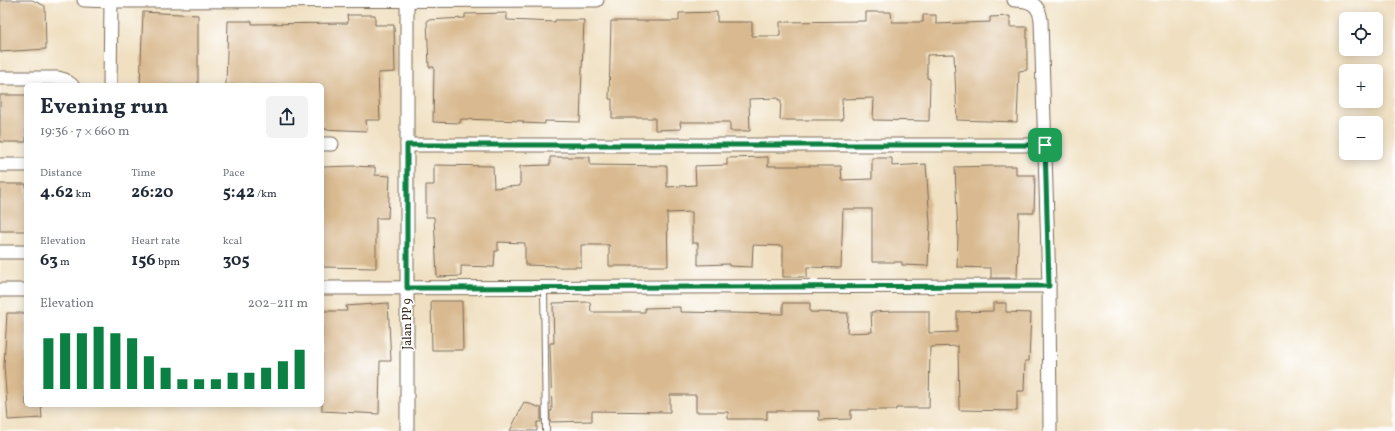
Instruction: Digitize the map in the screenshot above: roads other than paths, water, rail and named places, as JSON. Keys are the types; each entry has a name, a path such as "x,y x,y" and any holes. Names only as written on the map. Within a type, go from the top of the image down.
{"street":[{"path":"84,0 597,0"},
{"name":"Jalan PP 9","path":"407,0 407,431"},
{"path":"1014,0 1031,2 1037,6 1041,20 1049,286 1050,431"},
{"path":"110,83 111,1"},
{"path":"0,78 58,78 69,83"},
{"path":"407,145 1045,145"},
{"path":"0,165 24,165"},
{"path":"0,252 24,252"},
{"path":"324,288 1049,286"},
{"path":"0,290 24,290"}],"lane":[{"path":"544,288 546,431"}]}
